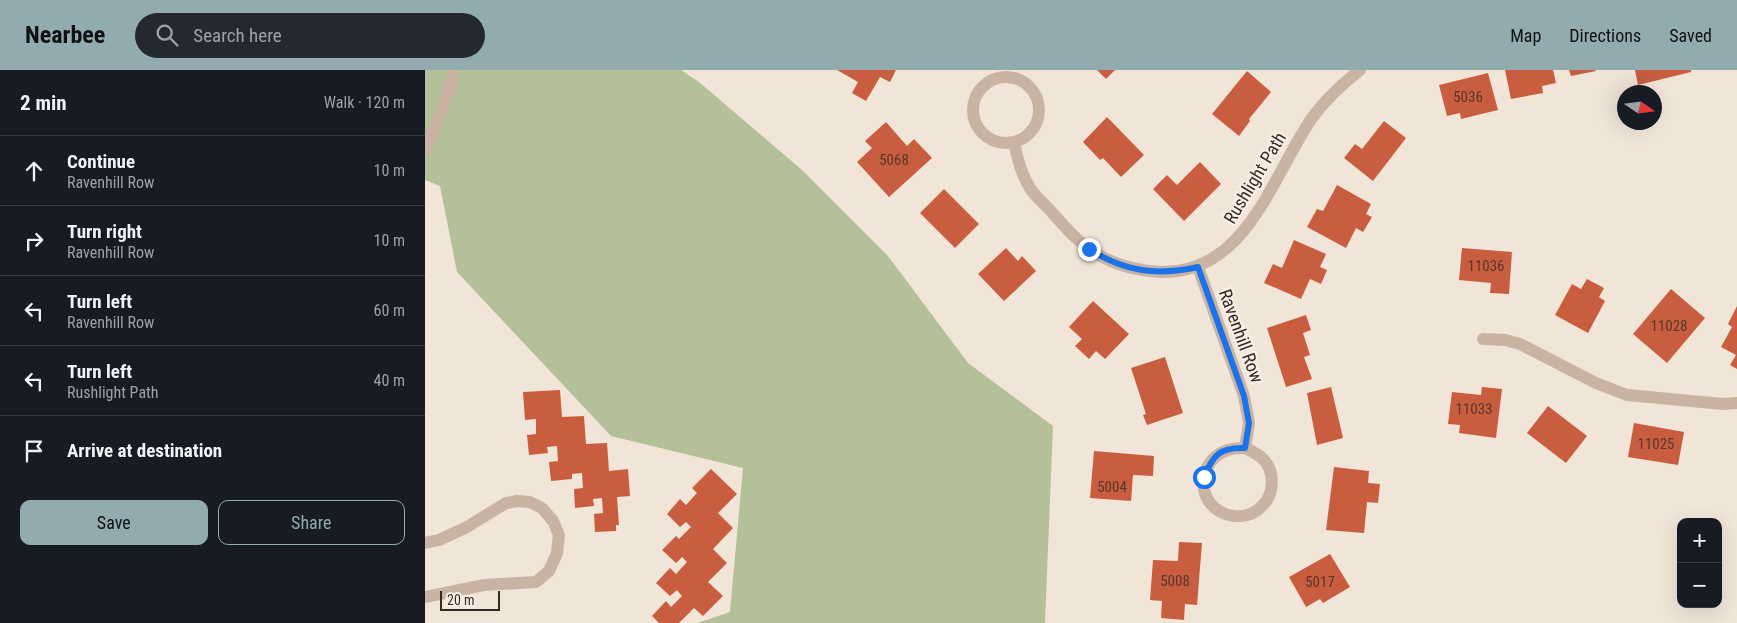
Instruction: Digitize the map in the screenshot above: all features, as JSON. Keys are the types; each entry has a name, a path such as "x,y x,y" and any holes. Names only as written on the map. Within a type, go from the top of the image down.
{"street":[{"path":"425,152 451,86 453,70"},
{"name":"Rushlight Path","path":"1014,142 1019,165 1030,190 1089,249 1105,259 1128,267 1151,272 1175,272 1198,267 1237,241 1251,222 1313,117 1333,94 1359,70"},
{"path":"1003,76 1014,77 1023,81 1032,89 1038,101 1039,112 1035,125 1027,135 1014,142 1000,142 987,137 978,128 973,114 974,100 979,90 992,80 1003,76"},
{"name":"Ravenhill Row","path":"1198,267 1244,396 1249,423 1245,448"},
{"path":"1483,339 1505,340 1520,344 1596,383 1627,395 1723,404 1737,403"},
{"path":"1234,448 1245,448 1262,457 1269,466 1272,479 1270,495 1263,505 1254,513 1240,517 1228,515 1215,509 1207,498 1204,488 1204,477 1211,460 1221,452 1234,448"},
{"path":"425,543 439,540 467,527 506,503 517,501 530,502 543,508 553,521 559,535 557,553 549,572 536,582 484,585 425,597"}],"green space":[{"path":"425,70 681,70 699,82 802,170 888,256 968,363 1053,426 1045,623 697,623 730,612 743,468 611,436 457,272 440,186 425,180"}],"building":[{"path":"837,70 896,70 890,82 880,77 866,101 852,93 858,82"},
{"path":"1097,70 1115,70 1106,79"},
{"path":"1505,70 1553,70 1556,83 1542,86 1543,93 1511,99"},
{"path":"1569,70 1595,70 1596,71 1571,76"},
{"path":"1635,70 1691,70 1691,72 1638,85"},
{"path":"1247,71 1271,92 1249,119 1250,121 1239,136 1212,114"},
{"path":"1488,73 1498,110 1461,119 1460,113 1447,116 1439,85"},
{"path":"1107,117 1144,155 1121,177 1103,158 1100,160 1083,142"},
{"path":"1384,121 1406,138 1373,181 1344,158 1355,144 1362,149"},
{"path":"886,122 907,146 914,139 932,158 889,197 857,162 872,148 865,141"},
{"path":"1200,162 1221,184 1184,221 1153,189 1167,175 1177,185"},
{"path":"1337,185 1371,204 1366,214 1372,217 1363,232 1356,228 1346,248 1307,227 1317,209 1323,211"},
{"path":"944,189 979,224 955,248 920,213"},
{"path":"1294,240 1326,254 1320,267 1327,270 1321,284 1310,279 1301,299 1264,283 1273,264 1282,268"},
{"path":"1006,248 1018,261 1022,256 1036,271 1004,301 978,274"},
{"path":"1462,248 1512,252 1509,294 1490,293 1491,283 1459,280"},
{"path":"1587,279 1604,288 1599,297 1605,301 1588,333 1555,315 1572,284 1581,289"},
{"path":"1671,289 1705,318 1667,363 1633,334"},
{"path":"1093,301 1129,334 1105,359 1096,351 1089,359 1075,346 1082,339 1069,327"},
{"path":"1737,306 1737,369 1730,365 1736,355 1721,347 1732,327 1728,324"},
{"path":"1306,315 1311,330 1303,333 1310,355 1304,357 1312,379 1286,387 1267,328"},
{"path":"1165,357 1183,413 1147,425 1143,415 1146,414 1131,368"},
{"path":"1331,387 1343,438 1317,445 1307,393"},
{"path":"1482,387 1502,389 1496,438 1459,433 1460,425 1448,424 1452,392 1481,395"},
{"path":"560,390 562,417 584,416 586,444 607,443 609,471 628,469 630,496 617,497 619,525 616,525 616,531 595,532 594,514 603,513 602,498 593,499 594,506 575,508 574,489 583,488 582,473 572,474 572,479 551,481 549,462 558,461 557,446 547,447 548,453 529,455 527,435 536,434 536,419 525,420 523,392"},
{"path":"1548,406 1587,436 1566,463 1527,433"},
{"path":"1634,423 1684,432 1678,465 1628,457"},
{"path":"1094,451 1154,456 1153,476 1133,475 1131,501 1090,498"},
{"path":"1334,467 1369,471 1368,483 1380,484 1378,503 1367,502 1364,533 1326,530"},
{"path":"711,469 737,494 718,513 733,528 713,549 727,563 708,582 723,596 703,616 694,608 679,623 659,623 652,616 666,601 671,607 682,596 677,590 670,596 656,583 670,568 676,574 687,562 682,557 676,563 662,550 676,536 679,539 691,527 686,522 680,527 667,514 680,499 686,505 697,493 692,488"},
{"path":"1179,542 1202,543 1197,605 1185,604 1184,620 1161,618 1162,601 1150,600 1153,560 1178,561"},
{"path":"1330,554 1350,587 1323,603 1320,599 1306,607 1289,577"}],"route":[{"path":"1089,249 1105,259 1151,272 1175,272 1198,267 1244,396 1249,423 1245,448 1234,448 1221,452 1211,460 1204,477"}]}
